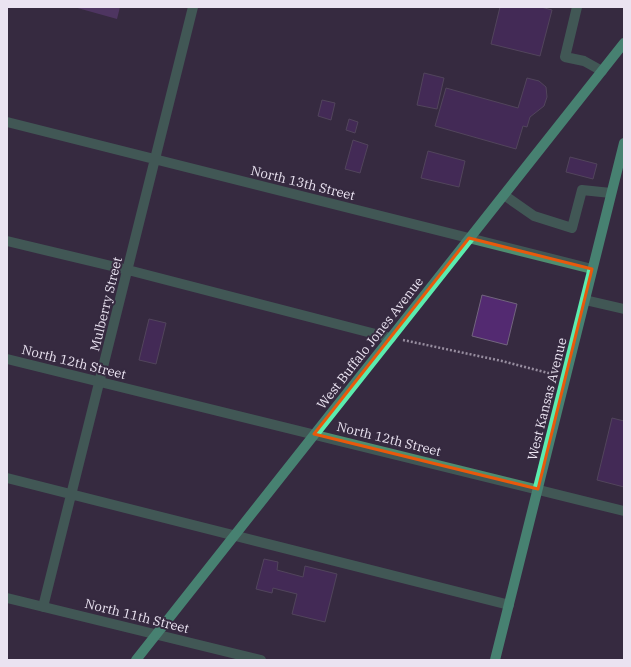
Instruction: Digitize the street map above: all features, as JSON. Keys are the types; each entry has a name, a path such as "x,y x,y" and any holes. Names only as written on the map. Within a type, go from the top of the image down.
{"main road":[{"name":"West Buffalo Jones Avenue","path":"136,660 624,43"},
{"name":"West Kansas Avenue","path":"495,660 624,143"}],"street":[{"name":"Mulberry Street","path":"43,606 193,7"},
{"path":"577,7 565,57 584,62 602,71"},
{"name":"North 13th Street","path":"7,122 592,269"},
{"path":"504,195 534,216 572,228 582,190 611,193"},
{"path":"7,241 128,270 391,338"},
{"path":"585,300 624,310"},
{"name":"North 12th Street","path":"7,359 624,511"},
{"path":"7,478 509,605"},
{"name":"North 11th Street","path":"7,598 261,660"}],"path":[{"path":"391,338 566,376"}],"highlighted area":[{"path":"469,238 592,269 538,489 314,434"}],"shaded area":[{"path":"74,7 120,7 117,19"}],"building":[{"path":"500,7 541,7 552,10 540,56 491,44"},
{"path":"424,73 444,78 437,109 417,105"},
{"path":"527,78 539,81 546,87 547,97 544,106 530,117 527,127 523,126 516,149 435,126 446,88 518,108"},
{"path":"322,100 335,103 331,120 318,116"},
{"path":"349,119 358,122 355,133 346,130"},
{"path":"353,140 368,145 360,173 345,169"},
{"path":"428,151 465,161 459,187 421,178"},
{"path":"570,157 597,164 593,179 566,172"},
{"path":"482,295 517,304 507,345 472,336"},
{"path":"149,319 166,323 156,364 139,360"},
{"path":"612,418 624,421 624,487 597,480"},
{"path":"264,559 278,562 277,570 303,577 305,566 337,574 325,622 292,614 297,594 273,588 272,593 256,589"}]}
